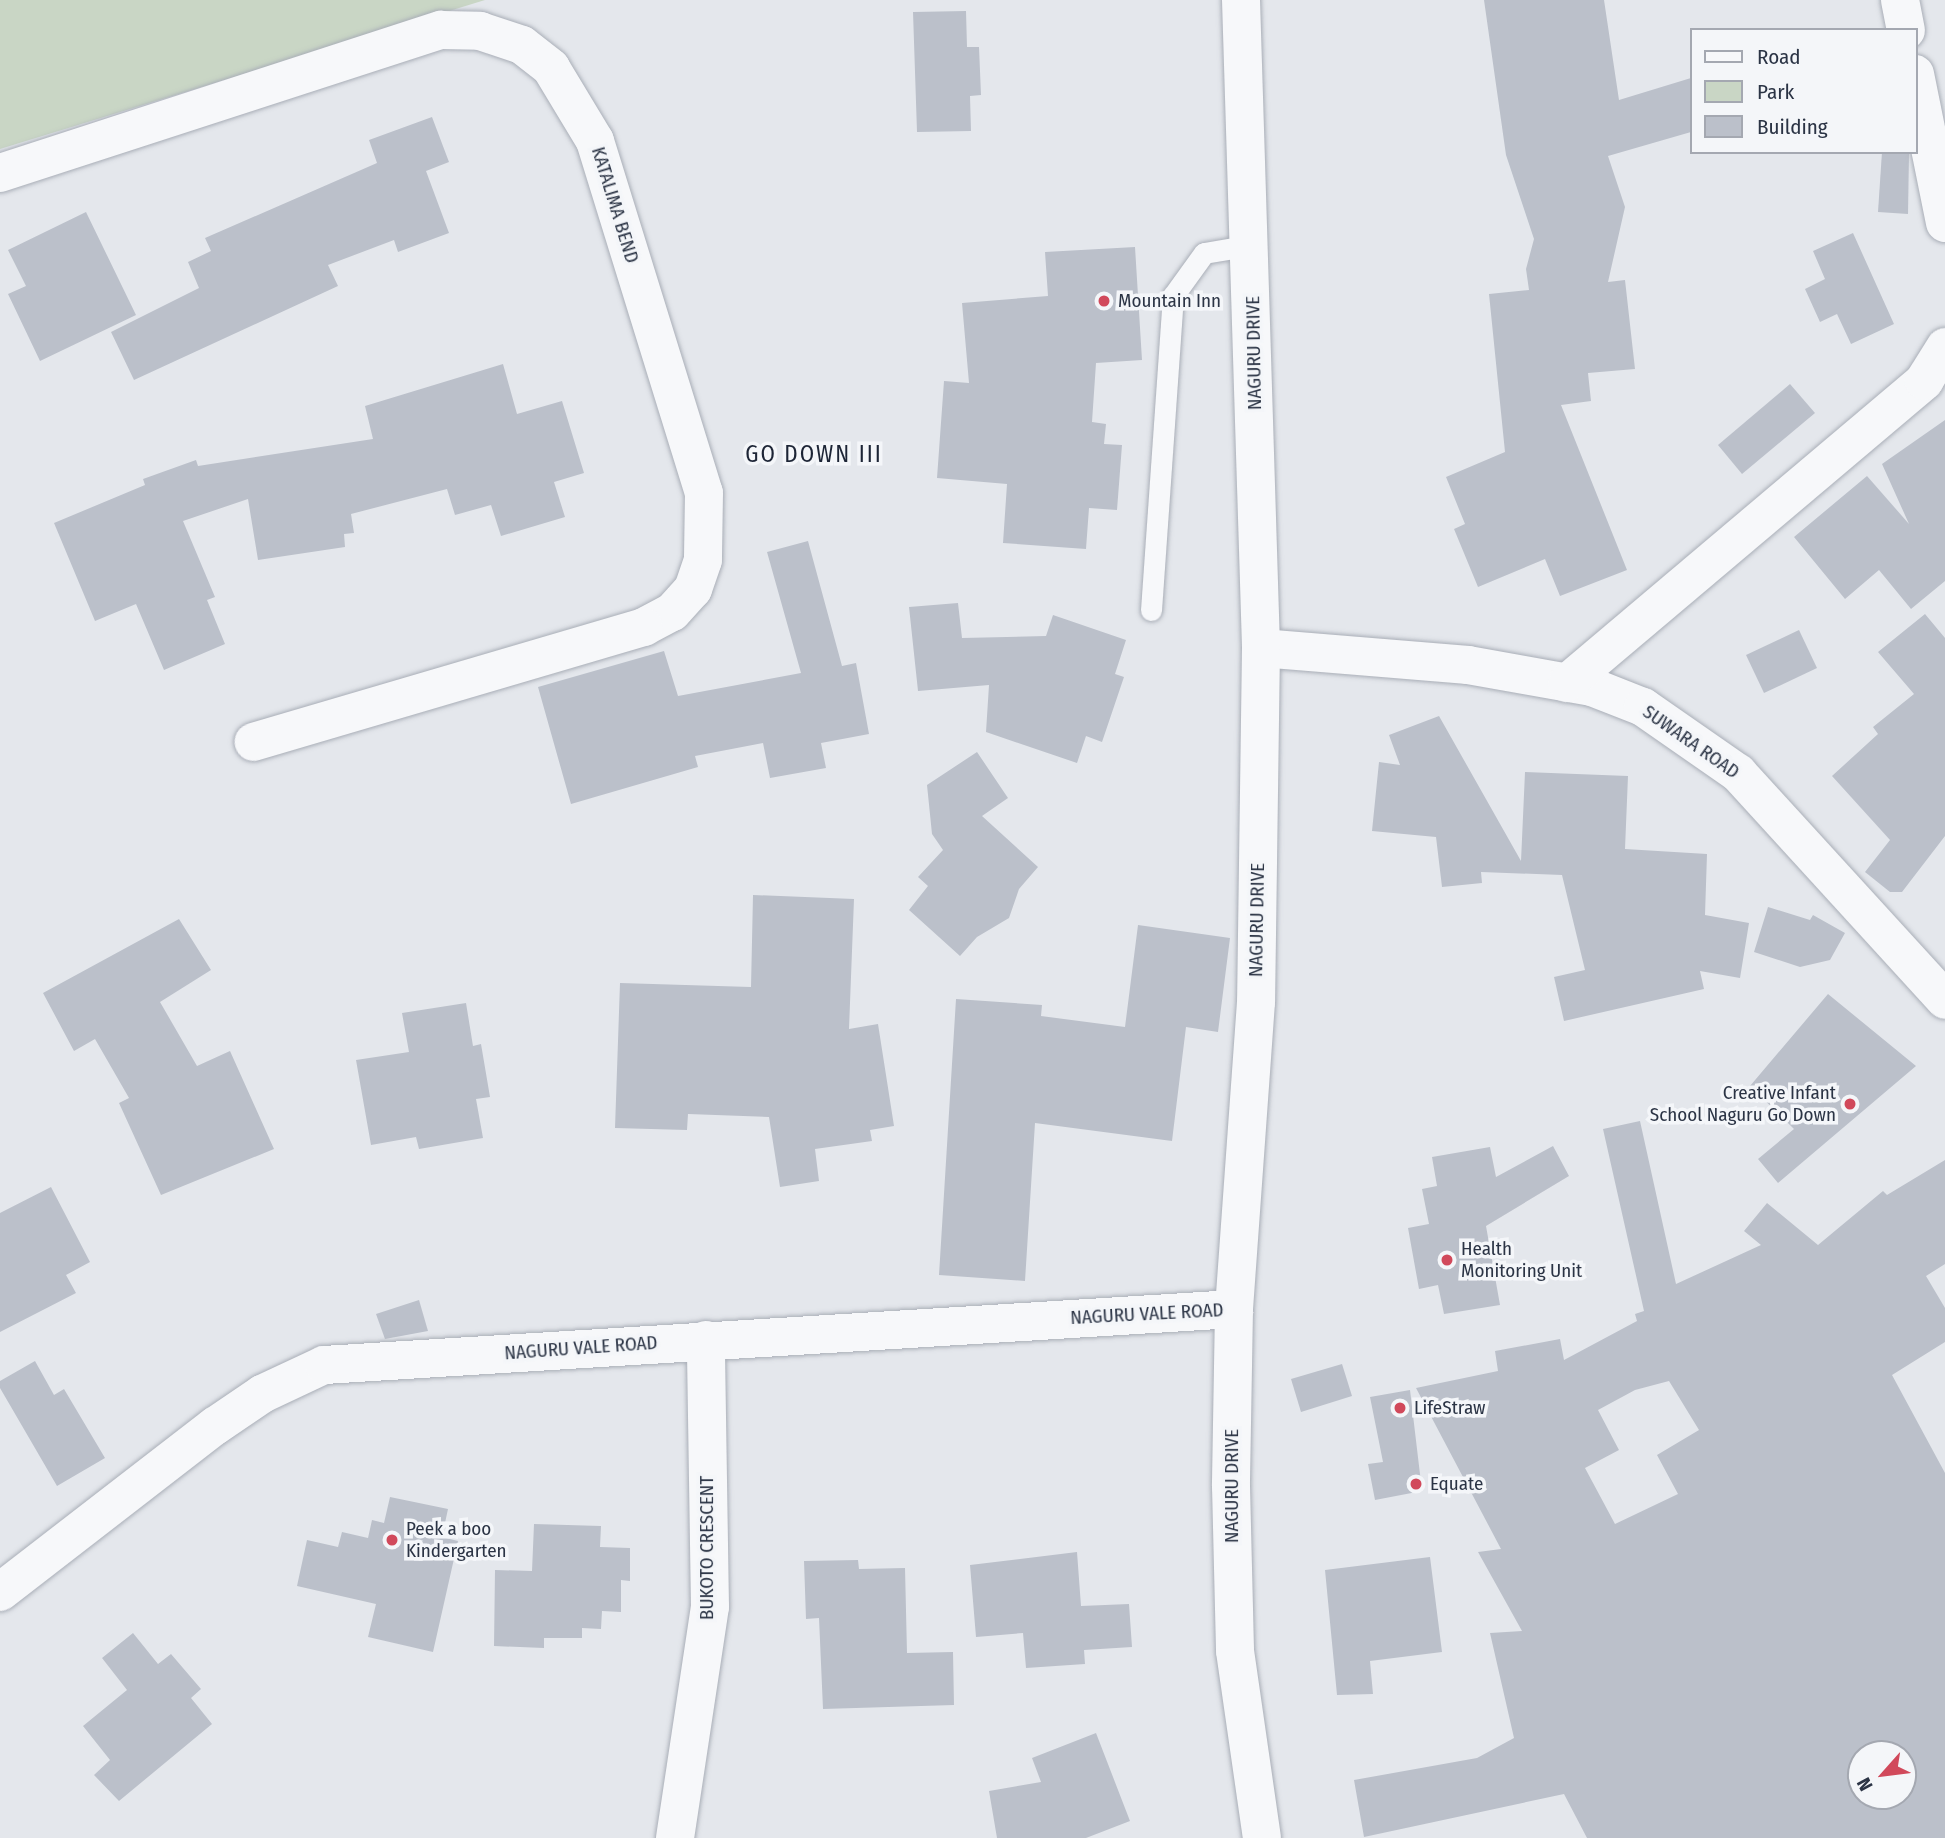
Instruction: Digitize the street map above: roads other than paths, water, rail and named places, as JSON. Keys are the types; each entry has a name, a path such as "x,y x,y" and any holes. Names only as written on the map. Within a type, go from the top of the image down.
{"street":[{"name":"NAGURU DRIVE","path":"1241,0 1252,245 1261,648 1256,1002 1234,1309 1235,1651 1262,1838"},
{"path":"1900,0 1906,28"},
{"name":"KATALIMA BEND","path":"0,173 441,30 480,31 522,45 551,68 595,141 704,494 703,560 693,589 671,612 644,627 254,743"},
{"path":"1917,84 1945,223"},
{"path":"1567,683 1924,381 1945,347"},
{"name":"SUWARA ROAD","path":"1261,648 1468,665 1567,683 1643,707 1738,773 1945,1000"},
{"name":"NAGURU VALE ROAD","path":"0,1592 215,1426 262,1394 324,1365 1234,1309"},
{"name":"BUKOTO CRESCENT","path":"676,1838 710,1606 706,1340"}],"lane":[{"path":"1152,610 1173,296 1204,253 1252,245"}],"place":[{"name":"Mountain Inn","path":"1104,301"},
{"name":"Creative Infant School Naguru Go Down","path":"1850,1104"},
{"name":"Health Monitoring Unit","path":"1447,1260"},
{"name":"LifeStraw","path":"1400,1408"},
{"name":"Equate","path":"1416,1484"},
{"name":"Peek a boo Kindergarten","path":"392,1540"}],"district":[{"name":"GO DOWN III","path":"814,454"}]}
